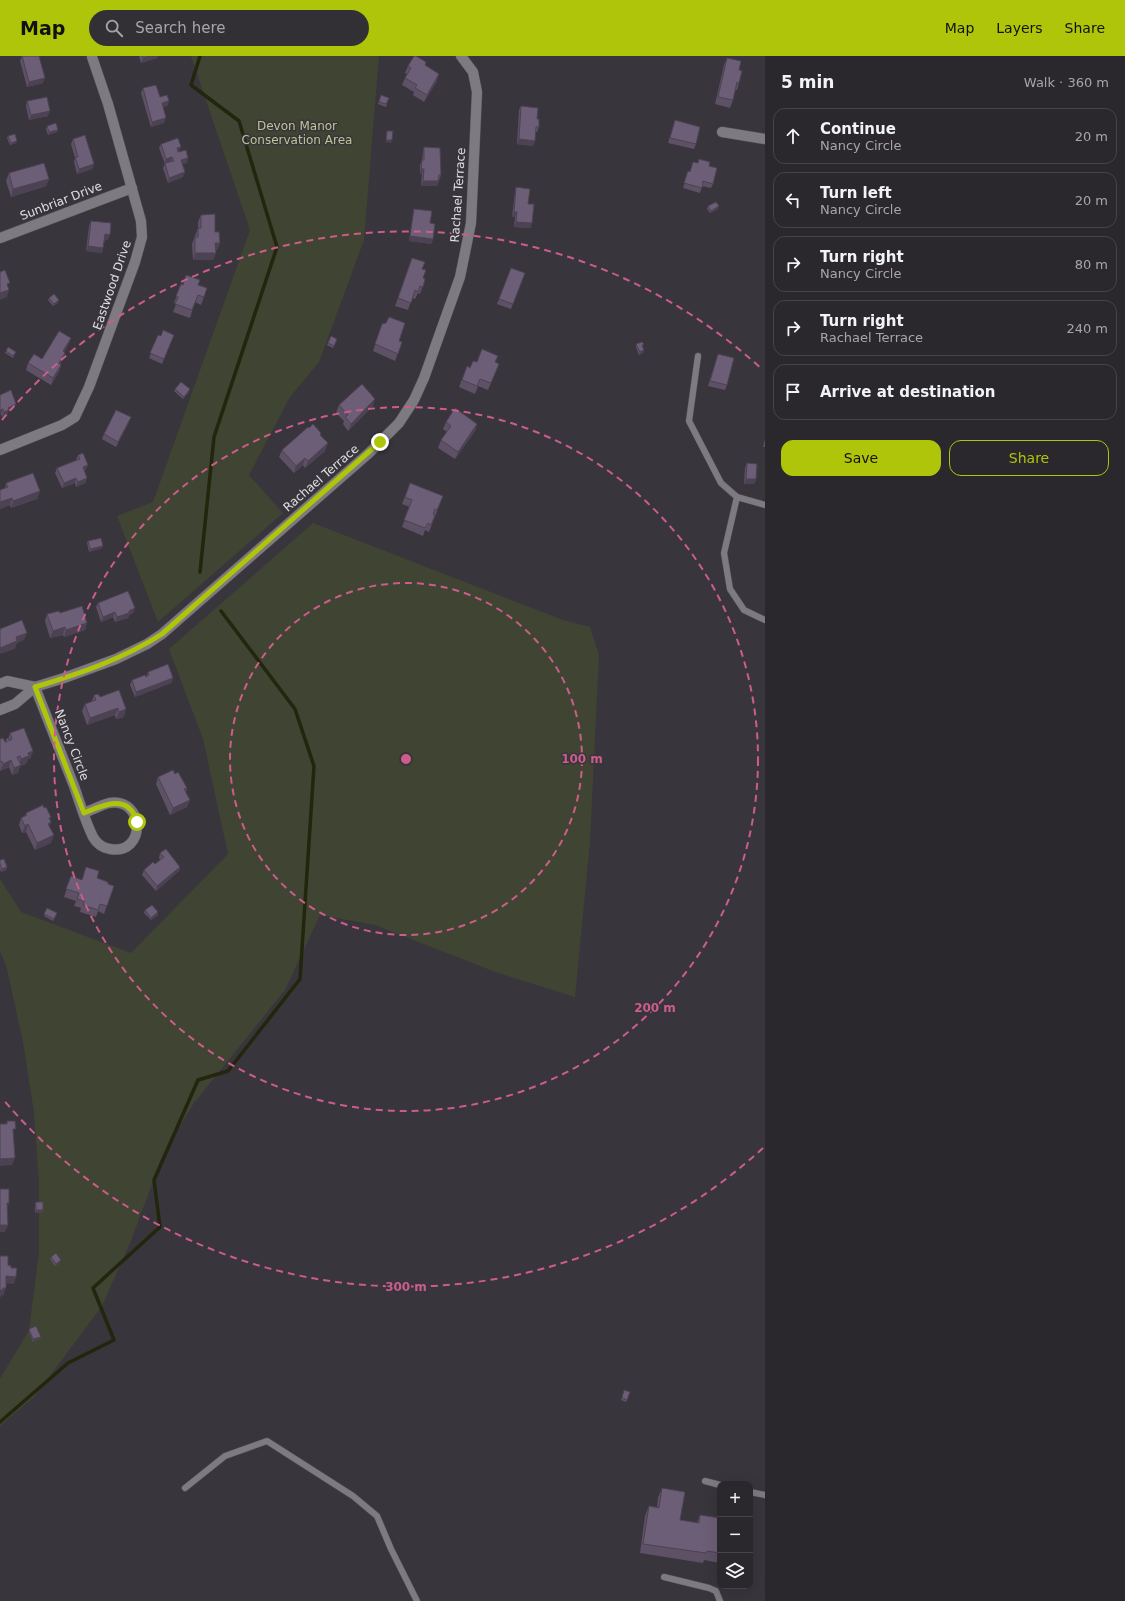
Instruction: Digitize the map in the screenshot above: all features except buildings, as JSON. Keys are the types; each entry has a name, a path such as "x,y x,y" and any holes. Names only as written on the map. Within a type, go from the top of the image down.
{"street":[{"name":"Rachael Terrace","path":"0,710 15,704 35,687 116,659 148,644 162,634 369,453 390,433 407,412 424,378 456,291 464,263 469,236 472,210 477,92 473,72 461,56"},
{"name":"Eastwood Drive","path":"0,450 62,425 75,417 89,387 127,286 142,237 141,221 132,188 92,57"},
{"path":"722,132 765,139"},
{"name":"Sunbriar Drive","path":"0,238 132,188"},
{"name":"Rachael Terrace","path":"0,684 7,681 35,687"},
{"name":"Nancy Circle","path":"35,687 84,813 95,840 105,848 114,850 123,848 130,843 138,828 136,817 125,806 110,803 84,813"}],"lane":[{"path":"698,356 689,421 721,483 736,497 765,505"},
{"path":"736,497 724,553 730,589 744,610 765,620"},
{"path":"185,1488 225,1456 267,1441 353,1496 377,1516 391,1549 417,1601"},
{"path":"705,1481 717,1484"},
{"path":"753,1493 765,1495"},
{"path":"664,1577 716,1591 720,1601"}],"green space":[{"name":"Devon Manor Conservation Area","path":"191,56 379,56 364,240 319,362 290,397 249,475 283,513 158,622 117,516 153,502 250,230"},
{"path":"313,523 563,620 590,627 599,655 590,842 575,997 498,973 375,925 320,915 285,990 194,1103 163,1154 131,1241 102,1306 35,1396 0,1426 0,1379 29,1330 39,1252 39,1183 34,1113 23,1042 6,965 0,951 0,879 21,912 131,953 228,854 203,739 169,649"}],"waterway":[{"path":"200,56 191,85 239,121 277,247 214,437 200,572"},
{"path":"0,1422 68,1363 114,1340 93,1288 160,1227 154,1180 198,1080 228,1071 300,979 314,766 295,709 221,611"}],"route":[{"path":"137,822 136,817 129,809 115,803 110,803 84,813 35,687 98,666 148,644 182,618 380,442"}]}
